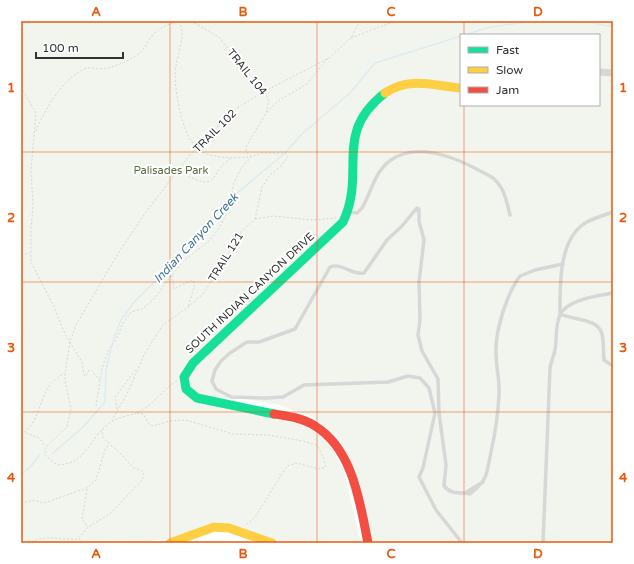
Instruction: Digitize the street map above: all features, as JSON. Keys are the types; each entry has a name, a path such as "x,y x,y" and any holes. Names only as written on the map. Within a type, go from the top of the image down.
{"street":[{"path":"600,72 613,73"},
{"path":"347,215 352,199 352,146 354,132 358,121 368,107 385,93 408,83 460,88"},
{"name":"SOUTH INDIAN CANYON DRIVE","path":"184,377 193,362 332,234 347,215"},
{"path":"184,377 186,389 197,398 310,422 325,432 335,442 346,462 368,543"},
{"path":"170,543 214,527 229,528 272,543"}],"lane":[{"path":"347,215 357,213 362,208 380,170 392,159 404,154 417,152 450,158 473,167 496,180 504,192 510,215"},
{"path":"462,543 436,510 419,477 423,468 435,413 429,388 420,378 408,376 388,382 304,385 283,397 266,398 231,396 216,389 212,381 215,370 221,361 230,353 247,342 259,342 295,328 330,267 338,266 357,273 364,273 387,240 417,210 424,240 419,282 420,344 438,379 439,413 446,465 444,486 448,491 454,493 470,494 486,479 496,434 499,395 496,353 500,322 504,310 520,276 536,270 563,264"},
{"path":"543,543 550,368 555,349 555,337 560,314 560,274 570,241 580,228 586,222 613,212"},
{"path":"560,314 572,303 613,293"},
{"path":"560,314 593,324 599,328 602,332 604,360 613,366"}],"path":[{"path":"36,131 41,119 52,102 66,83 78,73 89,68 101,69 134,57 146,47 153,35 165,26 179,21 182,34 175,74 177,94 181,116 188,135 197,148 212,155 233,158 251,157 262,153 275,151 285,153 288,157 280,167 270,175 262,187 255,219 273,216 312,220 347,215"},
{"name":"TRAIL 104","path":"191,21 219,37 243,68 265,91 269,101 266,113 246,147 246,152 251,157"},
{"name":"TRAIL 102","path":"45,448 67,427 71,409 65,381 65,373 70,342 76,325 91,297 119,252 178,170 234,110 265,91 328,58 351,38 360,21"},
{"path":"351,38 395,21"},
{"path":"266,113 278,101 307,84 328,58"},
{"path":"21,87 36,113 36,131 31,163 34,204 30,252 33,267 54,307 60,324 82,362 84,375 86,376 89,370 91,370 100,380"},
{"name":"TRAIL 121","path":"96,406 102,368 109,349 116,340 123,323 131,312 142,309 153,300 183,261 208,242 218,230 228,214 234,183 240,170 251,157"},
{"path":"178,170 191,178 208,182 214,179 223,165 233,158"},
{"name":"TRAIL 121","path":"112,421 128,392 137,368 163,325 187,308 202,294 221,267 240,233 255,219"},
{"path":"21,255 30,252"},
{"path":"172,274 174,289 192,280 195,284 187,308"},
{"path":"118,409 115,397 128,377 137,368"},
{"path":"25,433 36,417 46,390 65,373"},
{"path":"21,434 25,433 39,438 45,448 45,455 57,465 77,461 102,428 112,421 143,410 167,386 184,377"},
{"path":"136,413 144,414 149,424 153,426 170,421 186,420 233,434 268,435 317,445 326,467 319,470 297,463 287,466 270,490 255,517 240,532"},
{"path":"78,539 88,527 110,514 137,488 144,474 141,470 136,470 103,438 102,428"},
{"path":"21,503 33,500 44,503 87,488 96,480 105,450 109,444"},
{"path":"87,488 82,519 88,527"},
{"path":"28,543 46,537 67,540 78,539 83,543"}],"green space":[{"name":"Palisades Park","path":"21,21 613,21 613,543 372,543 355,469 339,438 311,416 276,404 227,396 228,402 270,418 304,425 328,441 344,471 361,543 286,543 217,521 172,538 131,543 21,543"}],"waterway":[{"name":"Indian Canyon Creek","path":"468,34 486,28 532,21"},
{"name":"Indian Canyon Creek","path":"584,21 613,27"},
{"name":"Indian Canyon Creek","path":"52,454 83,427 105,402 106,370 113,341 121,320 134,302 171,266 230,199 285,153 303,133 350,93 375,63 460,36"},
{"name":"Indian Canyon Creek","path":"21,475 33,464 39,455"}],"traffic: fast":[{"path":"274,414 197,398 186,389 184,377 193,363 343,222 350,203 353,154 359,123 369,108 385,93"}],"traffic: slow":[{"path":"385,93 394,88 412,83 460,88"},
{"path":"170,543 214,527 229,528 272,543"}],"traffic: jam":[{"path":"274,414 295,418 310,423 328,436 338,448 353,478 362,511 368,543"}]}
